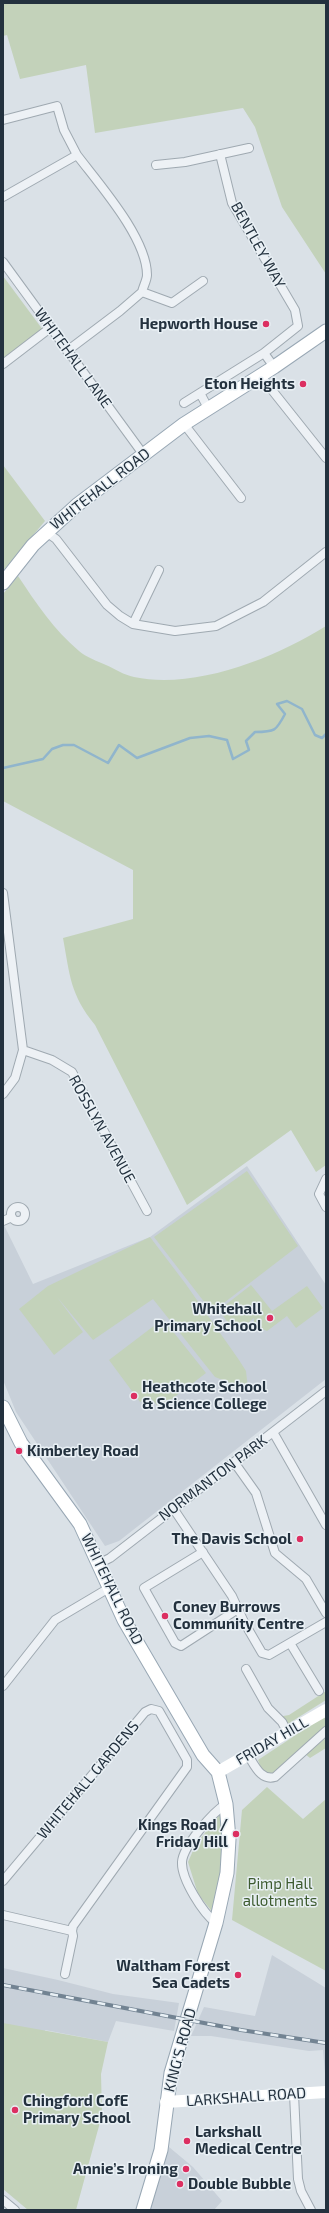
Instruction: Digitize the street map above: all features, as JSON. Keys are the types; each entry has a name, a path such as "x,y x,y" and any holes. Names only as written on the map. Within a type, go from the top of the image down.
{"main road":[{"name":"WHITEHALL ROAD","path":"3,583 46,532 143,454 184,424 274,367 326,330"},
{"name":"WHITEHALL ROAD","path":"4,1410 21,1443 80,1524 127,1624 203,1755 218,1772"},
{"name":"FRIDAY HILL","path":"218,1772 326,1710"},
{"name":"KING'S ROAD","path":"143,2210 161,2150 166,2102 171,2073 216,1923 225,1887 229,1825 226,1804 218,1772"},
{"name":"LARKSHALL ROAD","path":"166,2102 326,2092"}],"street":[{"path":"3,120 57,106 64,130 77,155 138,240 147,275 142,292 120,311 67,351"},
{"path":"156,165 185,162 249,148"},
{"name":"BENTLEY WAY","path":"220,154 232,203 295,310 298,326 264,353"},
{"path":"3,198 77,155"},
{"name":"WHITEHALL LANE","path":"3,262 143,454"},
{"path":"142,292 172,303 203,281"},
{"path":"3,364 50,328"},
{"path":"184,403 264,353 274,367"},
{"path":"260,375 326,458"},
{"path":"200,393 208,408"},
{"path":"184,424 241,498"},
{"path":"46,532 56,539 107,605 133,624 175,631 216,626 263,602 326,552"},
{"path":"133,624 159,570"},
{"path":"3,893 23,1050 15,1078 3,1094"},
{"name":"ROSSLYN AVENUE","path":"23,1050 52,1060 72,1072 147,1211"},
{"path":"326,1179 319,1194 326,1207"},
{"path":"3,1221 12,1217"},
{"name":"NORMANTON PARK","path":"98,1564 110,1558 326,1391"},
{"path":"273,1432 323,1515 326,1525"},
{"path":"234,1462 256,1493 275,1553 306,1579 326,1613"},
{"path":"173,1508 232,1596 262,1653 269,1655 326,1622"},
{"path":"203,1552 144,1588 175,1643 178,1646 181,1646 238,1609"},
{"path":"3,1686 55,1620 109,1588"},
{"path":"290,1643 319,1691"},
{"path":"246,1669 268,1708 282,1722 288,1733"},
{"name":"WHITEHALL GARDENS","path":"3,1881 144,1712 151,1709 159,1711 186,1760 187,1767 183,1775 72,1931 73,1936 65,1974"},
{"path":"173,1735 187,1728"},
{"path":"248,1755 260,1773 267,1778 276,1776 326,1731"},
{"path":"216,1923 194,1896 182,1862 185,1853 204,1824 214,1812 226,1804"},
{"path":"3,1915 72,1931"},
{"path":"294,2094 298,2179 311,2210"},
{"path":"3,2200 15,2210"}],"shaded area":[{"name":"Heathcote School & Science College","path":"247,1166 326,1285 326,1379 119,1541 105,1546 16,1412 3,1380 3,1223 33,1284 150,1237"},
{"path":"272,1955 326,1988 326,2085 323,2050 309,2051 211,2036 191,2036 204,2007 255,2016"},
{"path":"3,1968 113,1994 179,2003 174,2031 116,2021 108,2042 45,2030 3,2189"},
{"path":"169,2147 193,2167 222,2201 214,2210 149,2210"}],"green space":[{"path":"3,3 326,3 326,274 282,207 255,127 243,108 95,133 86,65 20,79 7,35 3,36"},
{"path":"3,276 43,330 3,360"},
{"path":"3,465 45,521 3,571"},
{"path":"18,576 53,625 79,651 92,659 134,677 158,680 183,679 208,675 259,660 306,638 326,626 326,1165 316,1172 291,1130 187,1205 95,1025 80,1004 72,984 63,938 133,919 133,870 3,801 3,594"},
{"path":"247,1171 298,1246 212,1312 154,1237"},
{"path":"150,1237 185,1283 239,1360 246,1371 248,1390 215,1377 153,1299 93,1340 57,1297 83,1332 54,1355 19,1309 48,1286"},
{"path":"251,1285 272,1311 307,1286 323,1308 296,1328 287,1316 267,1331 254,1326 254,1318 235,1333 219,1310"},
{"path":"163,1319 206,1373 160,1408 151,1399 147,1398 140,1402 109,1360"},
{"path":"326,1691 326,1700 283,1727 278,1717 289,1715"},
{"path":"326,1715 326,1728 271,1776 263,1774 258,1760"},
{"path":"326,1738 326,1748 310,1758 305,1754"},
{"name":"Pimp Hall allotments","path":"267,1787 303,1819 326,1799 326,1971 232,1920 242,1810"},
{"path":"221,1813 221,1864 214,1914 198,1894 188,1862 196,1844"},
{"path":"3,2023 108,2042 101,2074 102,2115 76,2210 28,2210 3,2189"}],"waterway":[{"path":"3,768 43,759 52,749 63,745 74,745 108,763 119,745 137,758 190,738 209,736 227,740 233,759 249,750 246,741 255,732 267,732 277,727 285,714 277,704 287,701 302,709 315,735 322,738 326,734"}],"railway":[{"path":"3,1985 241,2030 326,2043"}],"place":[{"name":"Hepworth House","path":"266,324"},
{"name":"Eton Heights","path":"303,384"},
{"name":"Whitehall Primary School","path":"270,1318"},
{"name":"Heathcote School & Science College","path":"134,1396"},
{"name":"Kimberley Road","path":"19,1451"},
{"name":"The Davis School","path":"300,1539"},
{"name":"Coney Burrows Community Centre","path":"165,1616"},
{"name":"Kings Road / Friday Hill","path":"236,1834"},
{"name":"Waltham Forest Sea Cadets","path":"238,1975"},
{"name":"Chingford CofE Primary School","path":"15,2110"},
{"name":"Larkshall Medical Centre","path":"187,2141"},
{"name":"Annie’s Ironing","path":"186,2169"},
{"name":"Double Bubble","path":"180,2184"}]}
